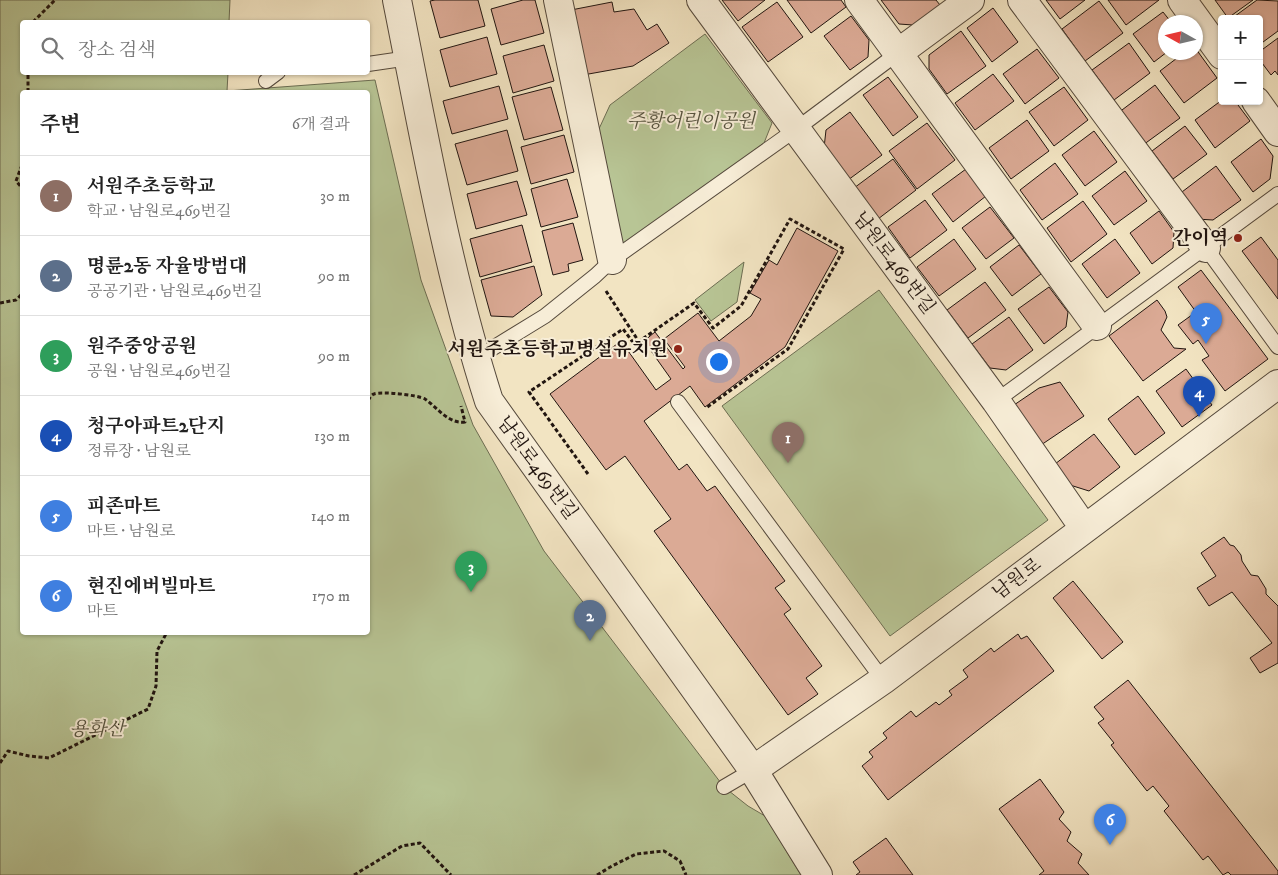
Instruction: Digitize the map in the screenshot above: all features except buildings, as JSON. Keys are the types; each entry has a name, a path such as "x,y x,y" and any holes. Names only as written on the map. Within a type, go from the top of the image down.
{"street":[{"name":"남원로469번길","path":"397,0 441,221 475,359 489,401 753,770 818,875"},
{"path":"558,0 604,268"},
{"name":"남원로469번길","path":"701,0 795,130 996,400 1084,528"},
{"path":"859,0 1097,326"},
{"path":"898,53 970,0"},
{"path":"1022,0 1206,248"},
{"path":"1182,0 1218,50"},
{"path":"1259,105 1278,132"},
{"name":"남원로","path":"753,770 883,680 1278,384"}],"lane":[{"path":"475,359 545,316 604,268 898,53"},
{"path":"370,64 409,58"},
{"path":"266,81 274,75"},
{"path":"996,400 1278,194"},
{"path":"1206,248 1278,347"},
{"path":"678,402 883,680"},
{"path":"724,787 753,770"}],"path":[{"path":"35,20 55,0"},
{"path":"28,75 28,90"},
{"path":"20,170 16,181 20,186"},
{"path":"642,347 644,346 640,340 694,303 713,328 741,306 790,219 844,249 788,349 691,420"},
{"path":"604,268 642,347"},
{"path":"0,303 16,300 20,296"},
{"path":"588,474 529,392 623,329 632,341 642,347"},
{"path":"370,398 374,394 395,394 423,398 458,423 465,422 460,404"},
{"path":"0,763 8,751 49,758 148,709 156,686 157,651 165,635"},
{"path":"354,875 402,846 420,843 452,875"},
{"path":"596,875 636,854 664,851 680,861 686,875"}],"green space":[{"name":"용화산","path":"0,0 230,0 229,20 20,20 20,75 228,75 227,90 20,90 20,635 370,635 370,90 240,90 375,80 421,280 473,425 544,551 724,787 748,806 765,816 801,875 0,875"},
{"name":"주황어린이공원","path":"705,34 772,123 764,143 629,243 619,243 598,131 610,105"},
{"path":"744,262 737,302 711,321 695,300"},
{"path":"879,290 1048,520 890,636 722,406"}],"place":[{"name":"간이역","path":"1238,238"},
{"name":"피존마트","path":"1206,344"},
{"name":"서원주초등학교병설유치원","path":"678,349"},
{"name":"청구아파트2단지","path":"1199,417"},
{"name":"서원주초등학교","path":"788,463"},
{"name":"원주중앙공원","path":"471,592"},
{"name":"명륜2동 자율방범대","path":"590,641"},
{"name":"현진에버빌마트","path":"1110,845"}]}
